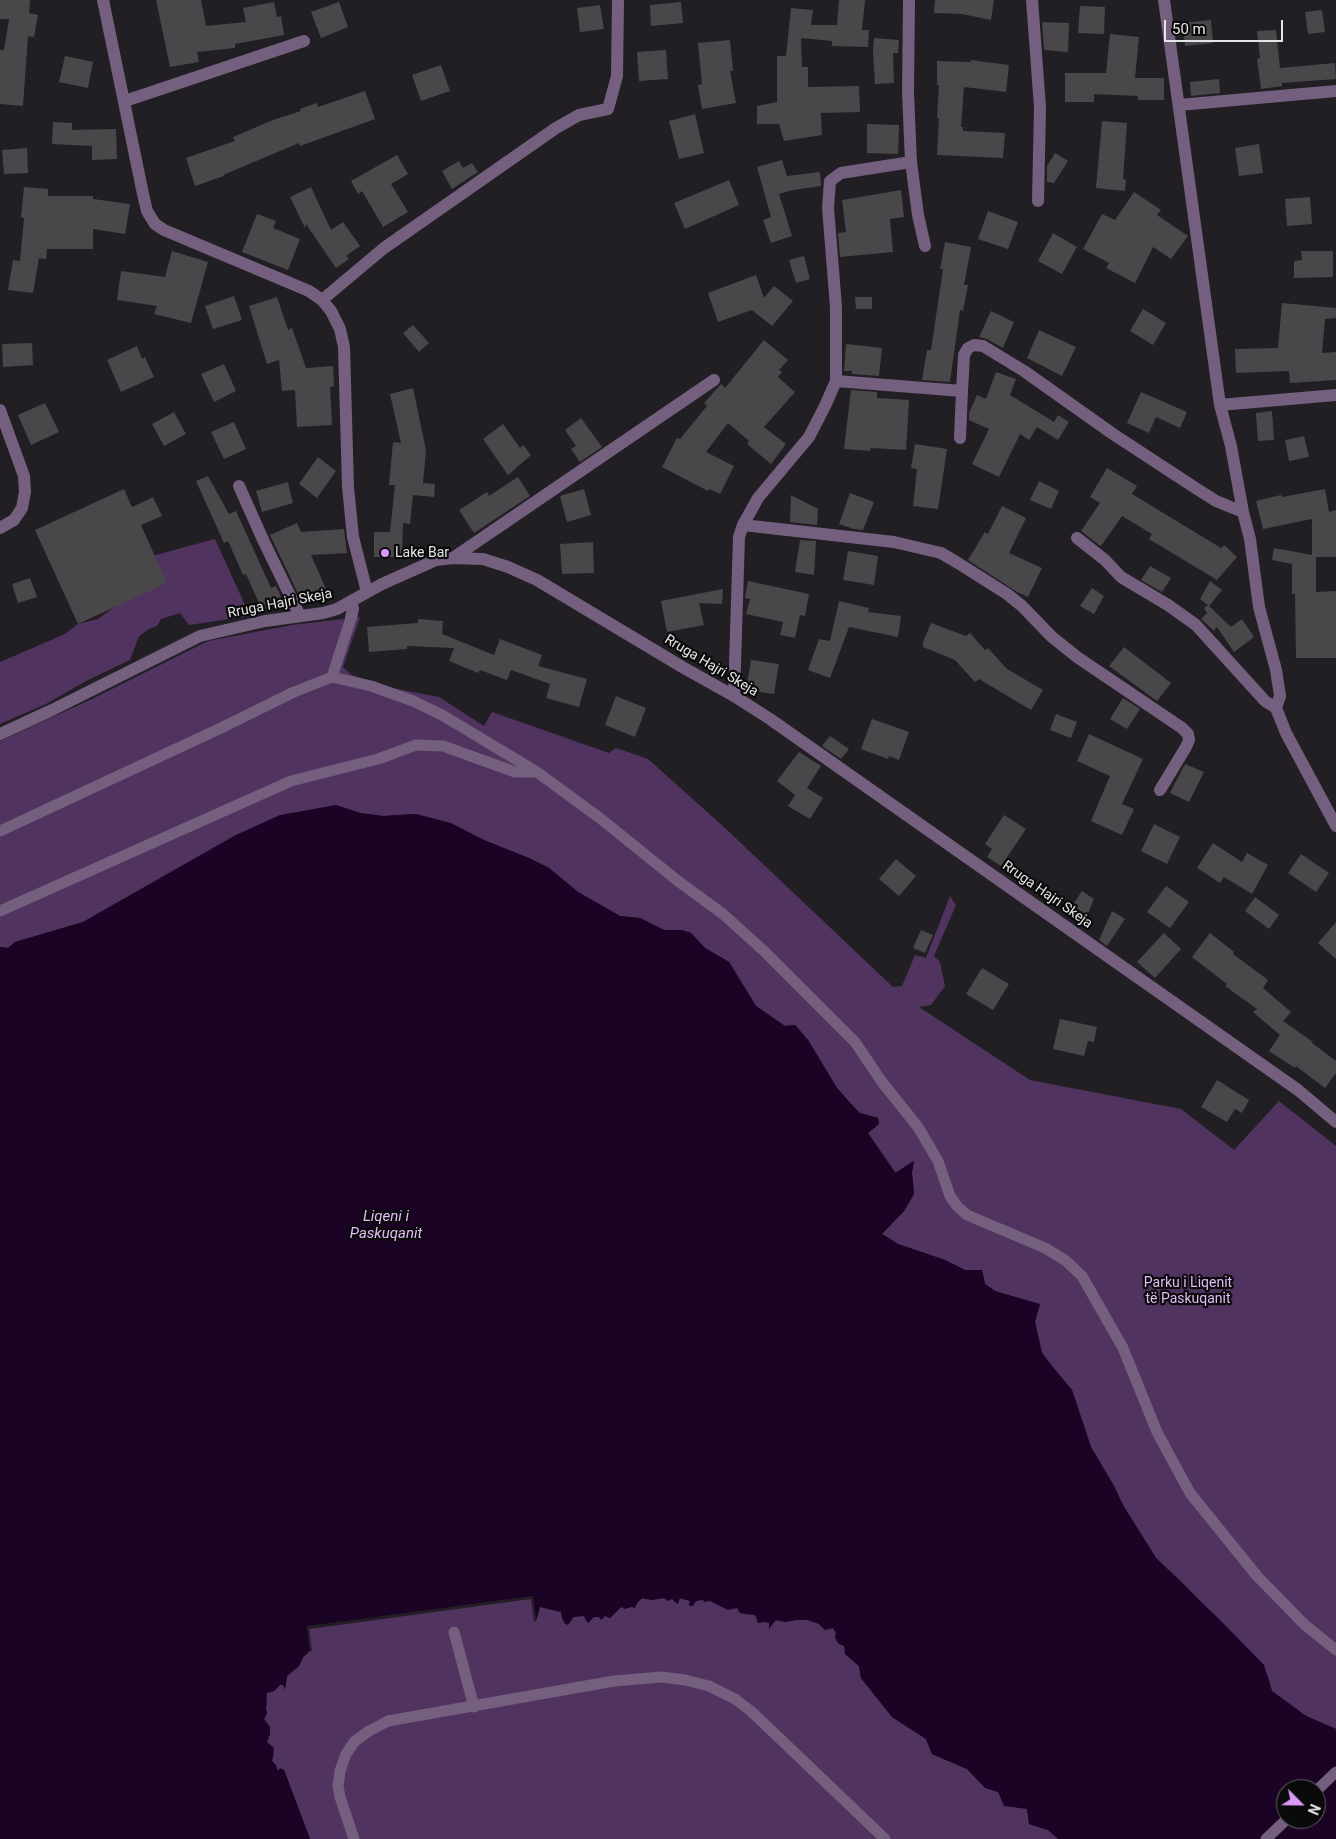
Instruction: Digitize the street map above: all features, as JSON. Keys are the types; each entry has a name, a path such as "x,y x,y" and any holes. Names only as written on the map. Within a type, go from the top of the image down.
{"street":[{"path":"103,0 143,194 147,211 155,224 164,230 309,291 332,310 340,329 344,347 348,487 353,537 367,592"},
{"path":"322,300 384,248 556,128 579,115 608,109 617,76 618,0"},
{"path":"908,0 908,93 911,162 924,246"},
{"path":"1032,0 1040,107 1038,201"},
{"path":"1164,0 1220,405 1231,446 1250,539 1259,607 1276,670 1280,696 1276,708"},
{"path":"125,101 304,41"},
{"path":"1179,105 1336,90"},
{"path":"734,696 739,537 758,498 809,436 826,406 836,381 836,307 828,208 830,181 841,173 911,162"},
{"path":"960,438 964,355 968,348 974,345 983,346 1032,376 1113,434 1197,489 1216,501 1243,512"},
{"path":"453,558 714,380"},
{"path":"836,381 962,391"},
{"path":"1220,405 1336,395"},
{"path":"0,410 24,476 25,492 22,508 14,520 0,528"},
{"path":"239,486 300,616"},
{"path":"744,524 894,542 941,552 1007,594 1022,606 1052,637 1077,657 1182,728 1188,734 1189,740 1186,747 1160,790"},
{"path":"1077,538 1104,560 1120,577 1168,605 1196,626 1265,701 1276,708 1286,733 1336,826"},
{"name":"Rruga Hajri Skeja","path":"0,734 200,636 264,621 323,613 337,609 382,584 436,560 453,558 483,559 508,567 537,580 734,696 1298,1090 1336,1122"},
{"path":"332,677 354,610 351,601"},
{"path":"0,831 294,692 332,677 371,686 413,701 449,719 537,772 601,819 736,925 840,1026 855,1042 882,1082 918,1127 938,1161 950,1196 957,1206 967,1215 1029,1239 1065,1260 1082,1276 1123,1348 1157,1432 1190,1493 1257,1576 1305,1625 1336,1650"},
{"path":"0,911 291,781 378,759 416,745 443,746 515,772 537,772"},
{"path":"454,1632 474,1707"},
{"path":"354,1839 344,1814 338,1786 340,1771 346,1754 355,1741 388,1721 635,1678 662,1677 709,1686 735,1699 752,1712 885,1839"},
{"path":"1326,1782 1336,1772"},
{"path":"1266,1839 1276,1829"}],"green space":[{"path":"215,539 250,616 189,625 180,613 161,619 157,626 139,636 130,660 86,681 46,704 0,724 0,662 65,634 78,624 98,619 151,580 152,556"},
{"name":"Parku i Liqenit të Paskuqanit","path":"360,617 343,667 352,675 392,688 439,697 484,726 492,712 609,753 616,748 648,759 725,828 893,987 902,986 915,955 926,958 950,896 956,905 934,956 940,962 945,986 931,1005 919,1007 1030,1080 1181,1109 1234,1150 1279,1101 1336,1146 1336,1729 1306,1716 1272,1691 1268,1677 1186,1586 1156,1558 1123,1505 1091,1447 1072,1390 1042,1353 1035,1322 1010,1296 995,1291 985,1284 982,1270 965,1270 945,1260 898,1244 882,1234 904,1211 914,1194 913,1161 896,1173 868,1133 879,1124 878,1118 860,1113 837,1088 808,1040 795,1025 785,1026 756,1006 729,962 705,948 691,933 682,930 664,930 640,918 620,916 578,892 549,868 529,858 416,814 383,816 360,813 336,805 236,835 83,922 15,942 8,948 0,947 0,741 92,699 208,641 292,625"},
{"path":"533,1596 537,1618 540,1607 561,1612 562,1619 571,1622 573,1617 579,1616 584,1616 586,1621 594,1617 605,1616 610,1618 621,1607 637,1603 642,1598 651,1600 672,1599 677,1604 679,1598 690,1601 689,1606 703,1599 728,1609 737,1607 740,1613 755,1615 769,1623 769,1627 775,1620 785,1622 808,1620 833,1628 836,1633 835,1638 839,1644 845,1646 845,1654 859,1666 861,1678 892,1717 926,1739 932,1754 967,1769 985,1787 998,1792 1027,1809 1029,1824 1048,1830 1058,1839 310,1839 284,1770 278,1771 272,1761 274,1754 267,1742 270,1727 264,1719 267,1713 267,1693 274,1691 281,1684 285,1689 287,1676 299,1666 303,1657 310,1651 307,1626"}],"water":[{"name":"Liqeni i Paskuqanit","path":"336,805 360,813 383,816 416,814 451,823 484,840 549,868 578,892 620,916 640,918 664,930 682,930 691,933 705,948 729,962 756,1006 785,1026 795,1025 808,1040 837,1088 853,1106 860,1113 878,1118 879,1124 868,1133 895,1173 914,1161 912,1173 914,1194 904,1211 882,1234 898,1244 945,1260 965,1270 982,1270 985,1284 995,1291 1040,1304 1035,1322 1042,1353 1072,1390 1091,1447 1123,1505 1156,1558 1264,1665 1272,1691 1306,1716 1336,1729 1336,1839 1058,1839 1048,1830 1029,1824 1027,1809 1004,1806 998,1792 985,1788 967,1769 932,1754 926,1739 892,1717 861,1678 859,1666 845,1654 844,1646 839,1644 835,1638 836,1633 833,1628 825,1630 819,1624 808,1620 785,1622 776,1620 769,1629 769,1623 758,1623 755,1615 740,1613 737,1608 728,1610 710,1601 704,1602 703,1600 696,1601 693,1606 689,1606 690,1601 680,1598 678,1604 672,1599 668,1601 664,1598 651,1600 642,1598 635,1608 625,1609 621,1607 610,1618 605,1616 601,1620 599,1617 594,1617 588,1623 584,1616 573,1617 568,1625 564,1623 561,1612 540,1607 536,1621 533,1596 307,1627 310,1651 303,1657 299,1666 287,1676 285,1690 281,1684 274,1691 267,1693 267,1713 264,1719 270,1727 267,1742 274,1748 272,1761 278,1771 280,1768 284,1770 310,1839 0,1839 0,947 8,948 15,942 83,922 236,835 280,815"}],"pier":[{"path":"533,1596 536,1621 534,1621 531,1599 309,1629 312,1651 310,1651 307,1626"}],"building":[{"path":"0,0 30,0 29,13 38,15 34,37 28,36 23,106 0,104 0,50 4,50 9,19 0,19"},
{"path":"156,0 201,0 206,26 246,22 243,8 274,2 277,17 281,16 284,35 235,44 235,48 197,52 199,62 170,67"},
{"path":"839,0 865,0 862,30 869,30 868,47 832,46 832,41 801,38 802,67 808,67 808,87 859,86 860,112 821,113 822,135 784,141 779,124 757,124 757,106 777,102 777,56 786,56 791,8 813,10 811,25 837,25"},
{"path":"935,0 994,0 991,20 962,14 934,13"},
{"path":"339,2 348,27 321,38 311,12"},
{"path":"681,2 683,23 651,26 650,5"},
{"path":"600,5 604,29 580,32 577,8"},
{"path":"1080,6 1105,7 1104,34 1078,33"},
{"path":"1322,10 1325,32 1308,34 1305,12"},
{"path":"1211,20 1213,43 1185,46 1183,23"},
{"path":"1042,22 1069,23 1068,52 1044,50"},
{"path":"1276,30 1280,68 1335,63 1336,79 1282,83 1282,86 1261,89 1257,59 1260,58 1257,31"},
{"path":"1110,34 1139,37 1135,78 1164,78 1164,100 1138,100 1138,96 1094,94 1094,102 1065,102 1065,73 1106,73"},
{"path":"874,38 899,40 898,53 893,53 894,83 875,84"},
{"path":"730,40 733,71 730,71 736,103 702,109 698,85 702,84 698,43"},
{"path":"666,50 668,79 639,81 637,52"},
{"path":"65,56 93,62 88,88 59,82"},
{"path":"971,60 1009,65 1006,92 964,87 961,127 963,127 963,131 1005,133 1003,158 937,155 939,85 937,85 937,61 971,62"},
{"path":"441,65 450,91 421,101 412,75"},
{"path":"1219,79 1220,93 1191,96 1190,82"},
{"path":"365,91 375,119 300,146 299,143 224,176 195,186 186,158 235,141 233,137 273,120 301,111 300,109 317,103 318,107"},
{"path":"695,114 704,153 679,159 669,121"},
{"path":"1102,121 1127,123 1123,179 1126,180 1125,191 1096,188"},
{"path":"53,122 72,123 72,130 116,129 117,159 92,160 92,146 52,144"},
{"path":"867,124 899,125 898,154 867,153"},
{"path":"1259,144 1263,173 1239,176 1235,148"},
{"path":"27,148 28,173 4,174 2,150"},
{"path":"1055,153 1068,161 1054,183 1047,182 1047,166"},
{"path":"397,155 408,174 391,184 408,212 383,227 362,191 358,194 351,181"},
{"path":"782,160 787,176 820,172 821,186 779,194 792,236 771,243 763,220 771,217 757,167"},
{"path":"459,161 463,168 472,163 478,172 452,189 442,171"},
{"path":"729,180 739,205 685,229 674,203"},
{"path":"24,187 48,189 48,196 93,196 93,199 130,204 125,234 93,229 93,249 47,249 46,259 39,258 33,293 8,290 13,260 20,261 24,218 21,217"},
{"path":"311,187 331,230 343,222 360,246 346,256 349,259 336,268 306,224 305,228 290,197"},
{"path":"901,190 904,217 890,219 893,252 840,257 838,233 846,232 842,200"},
{"path":"1134,192 1161,210 1157,215 1188,236 1171,259 1153,247 1135,283 1106,268 1109,263 1083,249 1102,214 1115,220"},
{"path":"1310,197 1312,224 1287,226 1285,199"},
{"path":"988,211 1018,222 1008,249 978,239"},
{"path":"257,214 276,221 273,228 300,239 288,270 242,252"},
{"path":"1053,233 1077,247 1062,274 1038,261"},
{"path":"945,242 971,247 964,285 968,285 963,311 960,310 950,382 922,380 927,350 931,350"},
{"path":"172,251 208,262 191,323 154,314 157,306 117,300 121,271 165,277"},
{"path":"1301,251 1333,251 1333,277 1294,278 1294,261 1302,260"},
{"path":"804,256 810,279 796,283 789,260"},
{"path":"756,275 764,298 774,286 793,301 772,326 752,310 718,322 708,293"},
{"path":"234,296 242,320 213,329 205,306"},
{"path":"277,297 288,330 292,328 306,368 333,366 334,386 330,387 332,425 297,427 295,390 282,391 279,360 267,364 249,306"},
{"path":"855,297 872,297 872,309 856,309"},
{"path":"1282,303 1336,308 1336,318 1325,319 1322,353 1336,352 1336,380 1290,383 1289,371 1236,373 1235,349 1278,348"},
{"path":"1143,309 1166,323 1153,345 1130,331"},
{"path":"991,311 1014,322 1003,348 987,339 979,337"},
{"path":"413,325 429,343 419,352 403,333"},
{"path":"1039,330 1076,347 1062,376 1027,358"},
{"path":"764,340 788,360 779,370 782,372 778,377 795,392 764,427 786,444 771,464 747,444 749,441 728,423 706,452 734,466 720,494 709,489 708,491 662,467 677,438 680,439 707,406 704,403 721,384 725,388"},
{"path":"32,343 33,365 3,367 2,344"},
{"path":"846,344 882,348 879,376 852,374 852,371 844,371"},
{"path":"137,346 142,359 145,357 154,377 121,392 107,360"},
{"path":"224,364 236,391 214,402 201,374"},
{"path":"996,372 1016,379 1010,395 1054,422 1058,415 1069,422 1058,440 1037,427 1029,440 1020,434 999,477 972,464 989,429 969,420 969,413 977,395 986,399"},
{"path":"413,388 426,450 423,483 435,484 434,497 413,495 410,524 403,523 402,557 374,557 374,532 390,532 395,485 389,485 393,442 401,443 390,394"},
{"path":"851,390 877,392 877,398 909,400 906,450 871,448 870,451 844,449"},
{"path":"1141,392 1187,412 1180,428 1156,417 1149,433 1127,423"},
{"path":"45,403 59,432 31,445 18,415"},
{"path":"1272,411 1274,440 1258,441 1256,413"},
{"path":"174,412 186,434 164,446 152,424"},
{"path":"581,418 602,447 580,462 571,449 576,446 565,430"},
{"path":"234,422 246,449 224,459 211,432"},
{"path":"503,424 520,448 523,445 531,455 508,475 483,439"},
{"path":"1304,436 1309,457 1289,461 1285,440"},
{"path":"915,444 947,449 938,509 913,506 917,469 911,468"},
{"path":"318,457 336,471 317,498 299,484"},
{"path":"1107,468 1137,486 1132,494 1221,548 1224,545 1237,557 1217,580 1149,539 1152,534 1122,516 1101,546 1099,545 1081,531 1100,503 1090,497"},
{"path":"208,476 229,514 236,511 271,588 276,586 283,601 262,610 246,574 243,575 228,541 224,543 196,481"},
{"path":"518,477 530,496 474,533 459,510 487,492 489,496"},
{"path":"1039,481 1059,491 1051,509 1030,500"},
{"path":"288,482 293,503 262,512 256,491"},
{"path":"124,489 132,507 153,497 162,516 141,525 167,583 78,624 35,530"},
{"path":"584,489 591,515 567,522 560,496"},
{"path":"1325,489 1329,512 1336,510 1336,557 1316,557 1316,592 1336,591 1336,658 1296,658 1295,594 1292,594 1292,564 1272,560 1274,548 1312,555 1312,519 1263,529 1256,501 1281,495 1282,497"},
{"path":"850,493 874,502 863,530 839,524"},
{"path":"791,495 818,509 817,525 790,522"},
{"path":"1002,506 1026,518 1009,553 1042,568 1028,597 1017,592 968,560 985,532 988,534"},
{"path":"297,523 301,532 344,529 347,553 311,555 326,589 301,600 270,535"},
{"path":"800,540 816,541 814,575 795,572"},
{"path":"593,542 594,573 562,574 560,544"},
{"path":"848,551 878,556 874,585 843,580"},
{"path":"1150,566 1171,578 1162,592 1141,580"},
{"path":"30,578 37,597 18,603 12,584"},
{"path":"748,581 809,594 805,616 800,615 795,638 780,635 783,622 746,614 750,599 745,598"},
{"path":"1210,581 1222,590 1209,606 1231,627 1242,619 1254,637 1234,652 1217,627 1214,631 1201,619 1207,613 1204,608 1208,605 1200,599"},
{"path":"1092,588 1104,596 1094,614 1080,606"},
{"path":"723,589 722,604 699,603 704,625 667,632 661,601"},
{"path":"839,601 869,608 868,612 901,616 898,637 849,627 830,678 808,670 819,639 830,641"},
{"path":"418,619 443,621 442,634 494,655 500,639 542,655 538,666 587,679 579,707 546,698 550,684 511,670 507,680 480,670 478,673 449,661 454,648 407,646 407,649 369,652 367,627 418,623"},
{"path":"931,623 966,636 970,633 985,650 988,648 1007,669 1043,690 1031,710 979,679 975,682 955,660 923,647 923,642"},
{"path":"1124,647 1171,683 1157,701 1109,666"},
{"path":"751,660 779,664 774,694 746,690"},
{"path":"616,696 646,708 635,737 605,725"},
{"path":"1123,698 1140,709 1127,729 1110,719"},
{"path":"1056,714 1077,722 1071,738 1050,730"},
{"path":"872,719 909,732 899,760 889,756 888,759 861,749"},
{"path":"1089,734 1143,759 1122,804 1134,809 1122,835 1091,821 1110,776 1077,761"},
{"path":"830,736 849,749 841,759 822,746"},
{"path":"799,752 821,766 807,788 823,798 810,819 788,806 795,795 777,781"},
{"path":"1185,764 1204,772 1189,802 1170,793"},
{"path":"1004,815 1026,829 1001,866 987,857 992,849 985,844"},
{"path":"1154,824 1180,837 1167,864 1141,851"},
{"path":"1213,843 1242,862 1247,853 1268,865 1252,894 1224,877 1220,883 1197,868"},
{"path":"1301,854 1329,873 1316,892 1288,873"},
{"path":"896,859 916,876 899,896 879,879"},
{"path":"1166,886 1189,902 1170,928 1147,912"},
{"path":"1082,891 1094,899 1084,923 1068,912"},
{"path":"1255,897 1279,915 1269,929 1245,911"},
{"path":"1112,911 1125,919 1107,946 1099,940"},
{"path":"1336,922 1336,959 1318,943"},
{"path":"921,930 933,935 925,953 913,948"},
{"path":"1164,933 1181,949 1155,978 1137,962"},
{"path":"1210,933 1234,952 1233,954 1268,980 1263,988 1291,1012 1283,1021 1336,1061 1336,1073 1325,1088 1296,1066 1295,1068 1269,1051 1280,1035 1253,1012 1257,1009 1225,986 1227,984 1192,957"},
{"path":"982,968 1009,984 993,1010 966,994"},
{"path":"1060,1019 1097,1027 1094,1042 1088,1041 1084,1056 1053,1049"},
{"path":"1217,1080 1249,1100 1242,1113 1235,1109 1227,1122 1201,1107"}],"place":[{"name":"Lake Bar","path":"385,553"}]}
